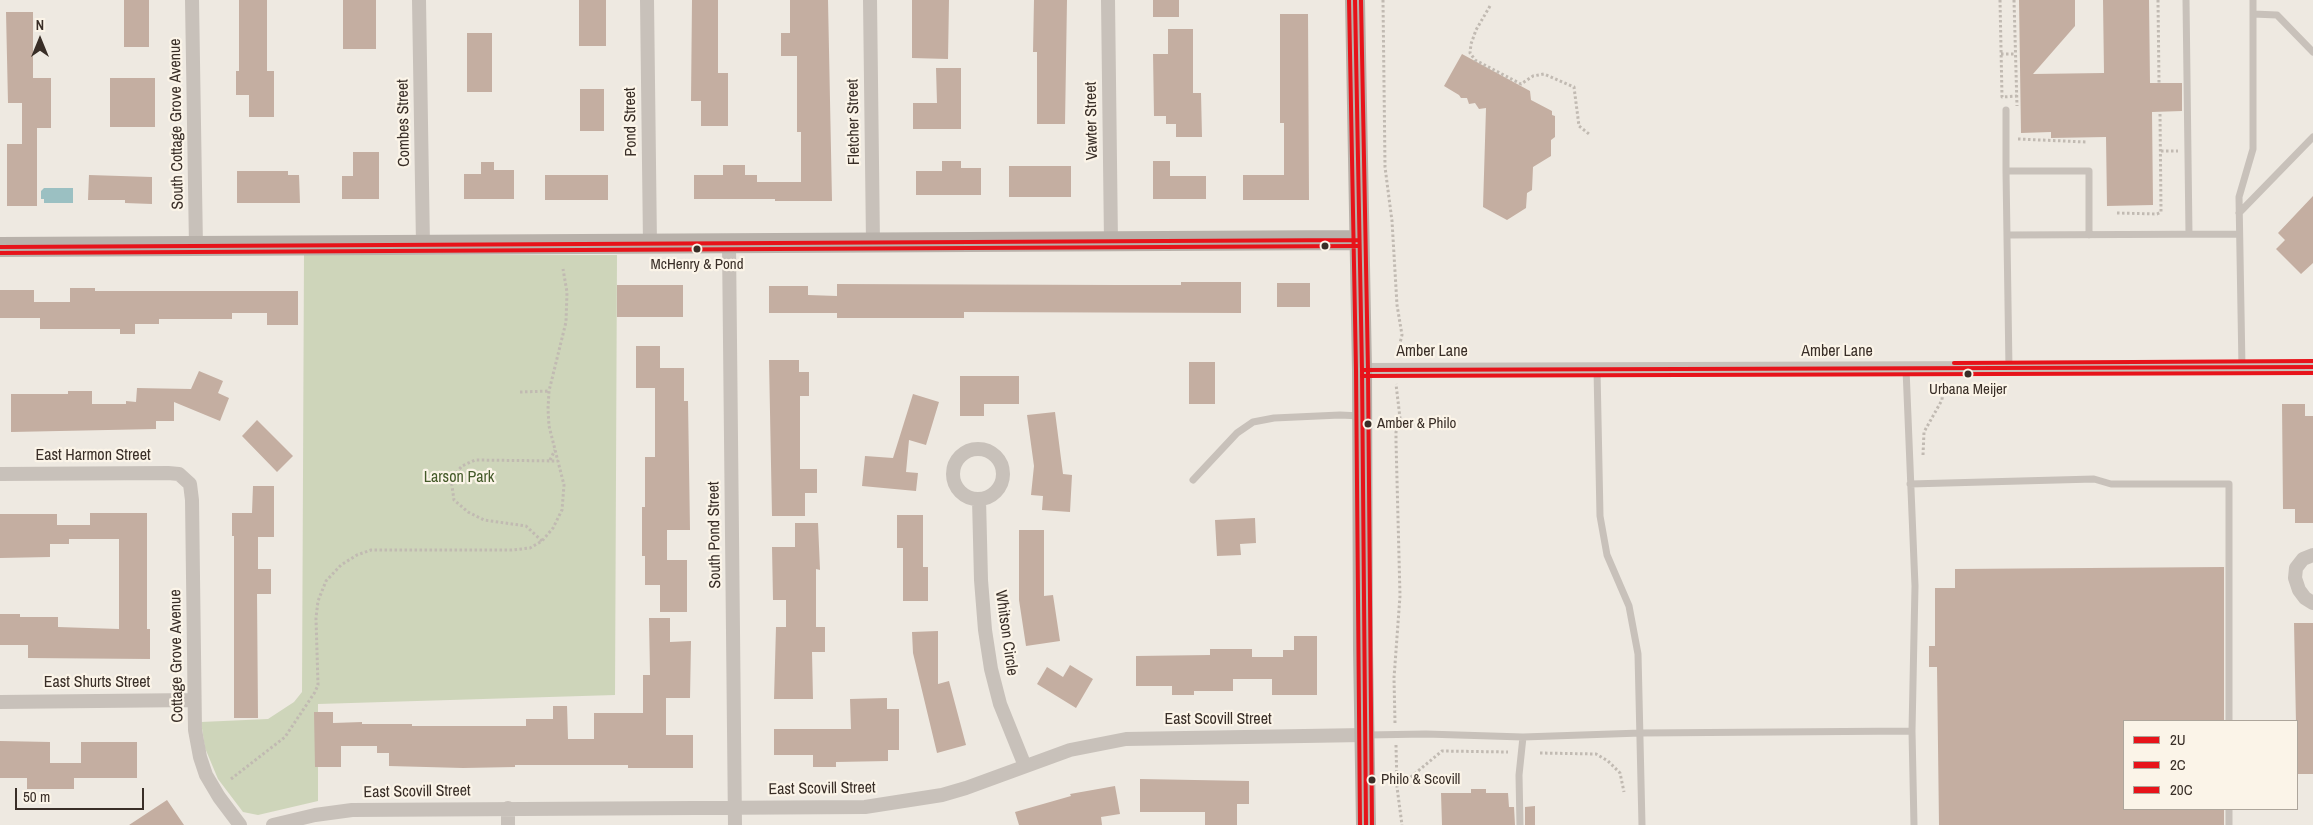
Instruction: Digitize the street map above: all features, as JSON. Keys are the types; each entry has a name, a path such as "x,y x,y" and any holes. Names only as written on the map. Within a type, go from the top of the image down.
{"street":[{"name":"South Cottage Grove Avenue","path":"192,0 196,247"},
{"name":"Combes Street","path":"419,0 423,245"},
{"name":"Pond Street","path":"648,0 650,244"},
{"name":"Fletcher Street","path":"870,0 873,243"},
{"name":"Vawter Street","path":"1108,0 1111,242"},
{"path":"1355,0 1358,240 1362,370 1366,825"},
{"path":"0,247 1358,240"},
{"name":"South Pond Street","path":"730,244 735,825"},
{"name":"Amber Lane","path":"1362,370 2313,367"},
{"name":"East Harmon Street","path":"0,474 168,473 180,474 185,478"},
{"name":"Cottage Grove Avenue","path":"185,478 190,484 192,500 195,730 200,757 206,774 219,797 240,825"},
{"name":"Whitson Circle","path":"979,499 984,630 1000,704 1025,766"},
{"path":"2313,555 2303,559 2296,568 2295,578 2299,590 2313,603"},
{"name":"East Shurts Street","path":"0,702 194,700"},
{"name":"East Scovill Street","path":"273,825 315,815 352,810 865,807 966,788 1070,750 1126,739 1364,735"},
{"path":"508,808 508,825"}],"lane":[{"path":"2186,0 2189,234"},
{"path":"2242,368 2239,197 2253,149 2253,0"},
{"path":"2253,14 2277,15 2313,52"},
{"path":"2006,110 2009,369"},
{"path":"2239,213 2313,137"},
{"path":"2006,172 2088,171 2089,235"},
{"path":"2008,235 2239,234"},
{"path":"1906,369 1915,586 1912,731 1914,825"},
{"path":"1597,370 1600,516 1607,555 1629,606 1638,654 1642,825"},
{"path":"1193,480 1237,433 1253,422 1274,418 1362,416"},
{"path":"1910,484 2094,479 2111,484 2229,484 2229,720"},
{"path":"1364,735 1523,736 1912,731"},
{"path":"1520,825 1518,774 1523,736"},
{"path":"2229,810 2229,825"}],"path":[{"path":"1383,0 1385,167 1392,221 1397,305 1402,335 1397,355"},
{"path":"2000,0 2002,97 2017,96"},
{"path":"2014,0 2017,114"},
{"path":"2158,0 2159,83"},
{"path":"1490,6 1476,30 1471,44 1470,53 1475,60 1521,84 1533,76 1544,74 1574,87 1579,126 1589,134"},
{"path":"2001,54 2016,54"},
{"path":"2117,214 2156,214 2161,212 2160,112"},
{"path":"2018,132 2018,141 2086,142"},
{"path":"231,779 285,737 315,692 318,685 316,618 318,601 326,581 341,565 357,555 371,550 512,550 530,548 542,541 553,528 562,510 564,485 549,426 548,391 566,322 567,292 564,269"},
{"path":"1395,390 1400,418 1396,432 1400,596 1394,665 1395,709"},
{"path":"520,392 548,391"},
{"path":"550,460 555,450"},
{"path":"542,541 526,526 484,520 468,512 454,500 451,479 462,466 475,460 558,461"},
{"path":"1397,781 1406,780 1442,751 1508,752"},
{"path":"1540,753 1596,754 1608,760 1620,772 1624,792"},
{"path":"1396,767 1402,825"}],"green space":[{"name":"Larson Park","path":"304,255 617,255 615,695 318,704 318,801 258,815 243,812 218,779 205,748 201,722 268,719 294,702 302,692"}],"water":[{"path":"44,188 73,188 73,203 44,203 44,199 41,199 41,191"}],"building":[{"path":"124,0 149,0 149,47 124,47"},
{"path":"239,0 267,0 267,71 274,71 274,117 249,117 249,95 236,95 236,71 239,71"},
{"path":"343,0 376,0 376,49 343,49"},
{"path":"579,0 606,0 606,46 579,46"},
{"path":"692,0 718,0 718,73 728,73 728,126 701,126 701,101 691,101"},
{"path":"790,0 828,0 832,201 694,199 694,175 723,175 723,165 745,165 745,175 757,175 757,182 801,182 801,132 797,132 797,56 781,56 781,33 790,33"},
{"path":"912,0 949,0 948,59 912,58"},
{"path":"1034,0 1067,0 1065,124 1037,124 1037,52 1033,52"},
{"path":"1153,0 1179,0 1179,17 1153,17"},
{"path":"2019,0 2075,0 2075,26 2033,74 2104,73 2103,0 2149,0 2150,83 2182,83 2182,111 2152,112 2153,205 2107,206 2106,137 2051,138 2051,132 2021,133"},
{"path":"6,12 33,12 33,78 51,78 51,128 37,128 37,206 7,206 7,144 22,144 22,103 8,103"},
{"path":"1280,14 1308,14 1309,200 1243,200 1243,175 1284,175 1284,123 1280,123"},
{"path":"1168,29 1193,29 1193,93 1201,93 1202,137 1176,137 1176,124 1166,124 1166,116 1154,116 1153,54 1168,54"},
{"path":"467,33 492,33 492,92 467,92"},
{"path":"1462,54 1530,91 1531,100 1552,111 1552,115 1555,116 1555,137 1551,140 1551,156 1533,167 1532,190 1527,193 1526,208 1507,220 1483,207 1486,108 1479,109 1475,103 1469,104 1467,98 1461,98 1444,86"},
{"path":"936,68 961,68 961,129 913,129 913,103 937,103"},
{"path":"110,78 155,78 155,127 110,127"},
{"path":"580,89 604,89 604,131 580,131"},
{"path":"353,152 379,152 379,199 342,199 342,176 353,176"},
{"path":"942,161 961,161 961,168 981,168 981,195 916,195 916,171 942,171"},
{"path":"1153,161 1170,161 1170,176 1206,176 1206,199 1153,199"},
{"path":"481,162 494,162 494,170 514,170 514,199 464,199 464,174 481,174"},
{"path":"1009,166 1071,166 1071,197 1009,197"},
{"path":"237,171 288,171 288,175 299,175 300,203 237,203"},
{"path":"89,175 152,177 152,204 125,203 125,200 88,200"},
{"path":"545,175 608,175 608,200 545,200"},
{"path":"2313,196 2313,263 2301,274 2276,249 2285,240 2278,233"},
{"path":"1181,282 1241,282 1241,313 964,312 964,318 837,318 837,313 769,313 769,286 808,286 808,295 837,296 837,284 1181,285"},
{"path":"1277,283 1310,283 1310,307 1277,307"},
{"path":"617,285 683,285 683,317 617,317"},
{"path":"70,288 95,288 95,291 298,291 298,325 267,325 267,313 232,313 232,319 159,319 159,324 135,324 135,334 120,334 120,329 40,329 40,318 0,318 0,290 34,290 34,302 70,302"},
{"path":"636,346 660,346 660,368 684,368 684,401 688,401 690,530 667,530 667,560 687,560 687,612 660,612 660,585 645,585 645,556 642,556 642,507 645,507 645,457 655,457 655,388 636,388"},
{"path":"769,360 799,360 799,372 809,372 809,396 800,396 800,469 817,469 817,493 805,493 805,516 772,516"},
{"path":"1189,362 1215,362 1215,404 1189,404"},
{"path":"199,371 223,381 218,393 229,398 220,421 174,402 174,421 156,421 156,429 11,432 11,394 68,394 68,391 92,391 92,404 126,404 126,401 136,402 137,388 191,389"},
{"path":"960,376 1019,376 1019,404 984,404 984,416 960,416"},
{"path":"913,394 939,402 926,445 909,440 906,472 918,473 916,491 862,486 865,456 893,458"},
{"path":"2282,404 2305,404 2305,416 2313,416 2313,523 2295,523 2295,509 2283,509"},
{"path":"1055,412 1063,474 1072,475 1070,512 1042,510 1043,496 1031,495 1034,466 1027,415"},
{"path":"257,420 293,456 277,472 242,436"},
{"path":"253,486 274,486 274,537 258,537 258,569 271,569 271,594 257,594 258,718 234,718 234,536 232,536 232,513 252,513"},
{"path":"90,513 147,513 147,629 150,629 150,659 28,658 28,645 0,645 0,614 20,614 20,617 58,617 58,627 119,629 119,539 69,539 69,544 50,544 50,557 0,558 0,514 57,514 57,525 90,525"},
{"path":"897,515 923,515 923,567 928,567 928,601 903,601 903,548 897,548"},
{"path":"1255,518 1256,543 1240,544 1241,555 1217,556 1215,520"},
{"path":"795,523 818,523 820,570 816,569 816,627 825,627 825,652 812,652 813,699 774,699 776,627 786,627 786,600 773,600 772,547 795,547"},
{"path":"1019,530 1044,530 1044,596 1053,595 1060,641 1026,646 1019,600"},
{"path":"2224,567 2224,720 2123,720 2123,810 2224,810 2224,825 1939,825 1937,667 1929,667 1929,646 1935,646 1935,588 1955,588 1955,569"},
{"path":"649,618 670,618 670,642 691,641 690,698 666,698 666,735 693,735 693,768 628,768 628,765 515,765 515,767 463,768 389,766 389,753 377,753 377,746 341,746 341,767 315,767 314,712 333,712 333,723 362,722 362,724 412,724 412,726 526,726 526,719 553,719 553,706 567,706 568,739 594,739 594,713 643,713 643,675 650,675"},
{"path":"2294,623 2313,623 2313,774 2298,774 2298,720 2296,720"},
{"path":"938,631 938,684 949,681 966,745 937,753 913,653 912,632"},
{"path":"1294,636 1317,636 1317,695 1272,695 1272,679 1233,679 1233,691 1194,691 1194,695 1172,695 1172,686 1136,686 1136,656 1210,655 1210,649 1252,649 1252,657 1283,657 1283,650 1294,650"},
{"path":"1070,665 1093,679 1076,708 1037,684 1047,667 1063,677"},
{"path":"887,698 887,709 899,709 899,750 888,750 888,761 836,762 836,767 813,767 813,755 774,755 774,729 851,729 850,699"},
{"path":"0,741 50,742 50,763 81,763 81,742 137,742 137,778 74,778 74,789 27,789 27,778 0,778"},
{"path":"1140,779 1249,781 1249,804 1237,804 1237,825 1205,825 1205,812 1140,812"},
{"path":"1115,786 1120,814 1101,817 1102,825 1019,825 1015,812 1071,796 1070,794"},
{"path":"1471,789 1486,789 1486,793 1508,793 1509,807 1514,807 1515,825 1442,825 1441,793 1471,793"},
{"path":"167,800 184,825 129,825"},
{"path":"1535,806 1535,825 1525,825 1525,807"}],"transit line":[{"name":"2C","path":"1349,0 1356,370 1360,825"},
{"name":"2U","path":"1355,0 1362,370 1366,825"},
{"name":"20C","path":"1361,0 1368,370 1372,825"},
{"name":"2U","path":"0,247 1358,240"},
{"name":"2C","path":"0,253 1358,246"},
{"name":"20C","path":"1954,363 2313,361"},
{"name":"2U","path":"1362,370 2313,367"},
{"name":"2C","path":"1362,376 2313,373"}],"place":[{"name":"McHenry & Pond","path":"697,249"},
{"name":"Urbana Meijer","path":"1968,374"},
{"name":"Amber & Philo","path":"1368,424"},
{"name":"Philo & Scovill","path":"1372,780"}]}
